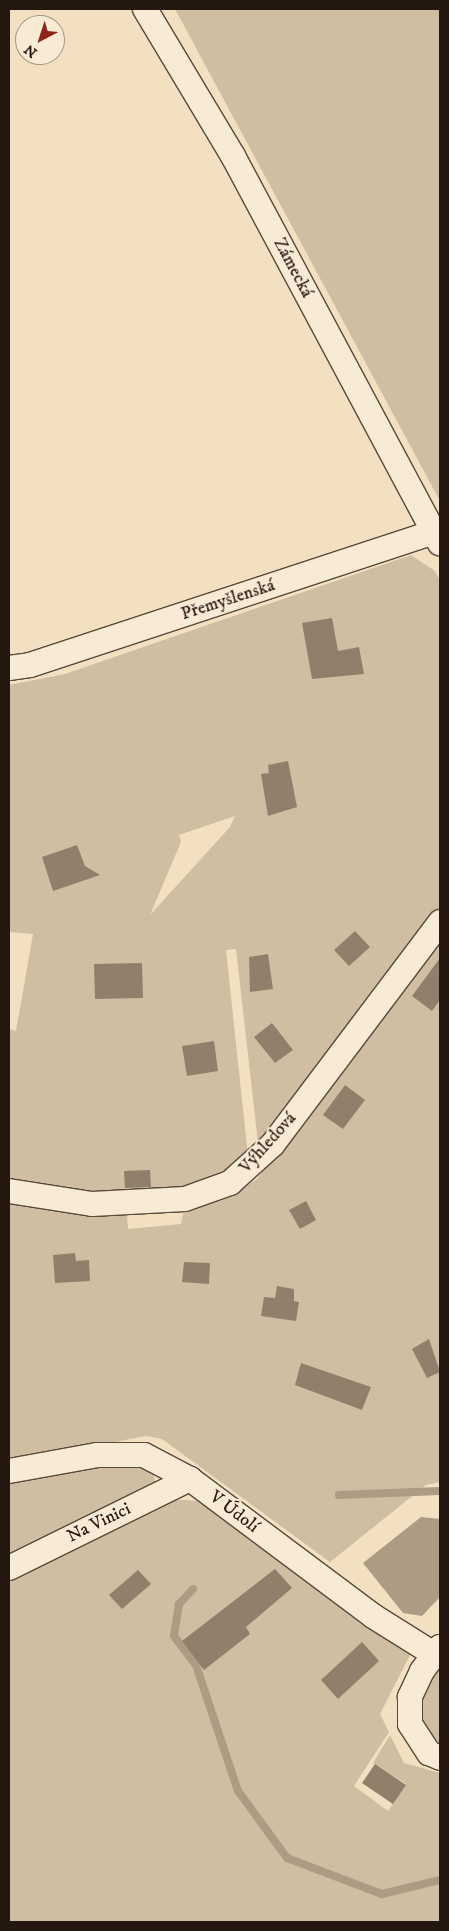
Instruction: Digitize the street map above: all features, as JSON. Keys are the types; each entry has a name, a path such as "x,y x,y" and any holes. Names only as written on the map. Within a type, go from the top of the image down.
{"street":[{"name":"Zámecká","path":"145,9 233,156 438,537"},
{"name":"Přemyšlenská","path":"9,668 39,662 438,537"},
{"name":"Výhledová","path":"9,1191 92,1204 185,1199 230,1183 272,1144 440,922"},
{"name":"V Údolí","path":"9,1471 98,1455 144,1455 190,1479 373,1616 436,1650"},
{"name":"Na Vinici","path":"9,1568 190,1479"},
{"path":"436,1650 410,1697 410,1724 429,1753 440,1758"}],"shaded area":[{"path":"175,9 440,9 440,501"},
{"path":"411,555 435,571 440,581 440,906 258,1143 236,949 226,950 248,1156 227,1175 181,1188 93,1195 9,1179 9,1029 16,1031 33,934 9,932 9,685 65,674","holes":["235,816 230,827 150,915 181,842 179,835"]},
{"path":"440,942 440,1482 426,1485 330,1562 162,1439 146,1436 9,1462 9,1202 92,1217 127,1214 128,1229 181,1224 184,1210 223,1200 240,1190 257,1179"},
{"path":"149,1457 156,1485 9,1561 9,1479"},
{"path":"166,1499 215,1502 411,1653 380,1714 389,1732 354,1786 388,1811 406,1784 373,1763 390,1735 404,1763 440,1773 440,1922 9,1922 9,1577"},
{"path":"421,1517 440,1519 440,1597 422,1616 403,1613 363,1563"},
{"path":"440,1655 440,1745 430,1740 413,1703"}],"building":[{"path":"332,618 338,651 359,647 364,674 312,679 302,623"},
{"path":"288,761 297,807 268,816 261,774 269,773 268,765"},
{"path":"77,845 85,866 100,875 53,891 42,857"},
{"path":"355,931 370,947 349,966 334,950"},
{"path":"268,954 273,989 250,992 249,957"},
{"path":"440,958 440,1000 432,1011 412,996"},
{"path":"142,963 143,998 95,999 94,964"},
{"path":"272,1023 293,1050 275,1063 254,1037"},
{"path":"214,1041 218,1071 187,1076 182,1046"},
{"path":"345,1085 365,1100 343,1129 323,1115"},
{"path":"150,1170 151,1187 125,1188 124,1171"},
{"path":"306,1201 316,1220 300,1229 289,1210"},
{"path":"75,1253 76,1261 89,1260 90,1281 55,1283 53,1255"},
{"path":"184,1262 210,1263 209,1284 182,1282"},
{"path":"277,1286 294,1289 294,1301 299,1302 296,1321 261,1316 264,1297 275,1298"},
{"path":"429,1339 440,1372 427,1378 412,1349"},
{"path":"301,1363 371,1387 362,1410 295,1385"},
{"path":"275,1569 292,1588 246,1627 250,1634 204,1670 182,1641"},
{"path":"138,1570 151,1584 122,1609 109,1595"},
{"path":"362,1642 379,1661 338,1699 321,1680"},
{"path":"375,1764 406,1785 393,1804 362,1783"}],"waterway":[{"path":"339,1495 440,1491"},
{"path":"193,1589 179,1604 174,1636 196,1665 238,1791 287,1858 382,1894 440,1880"}]}
